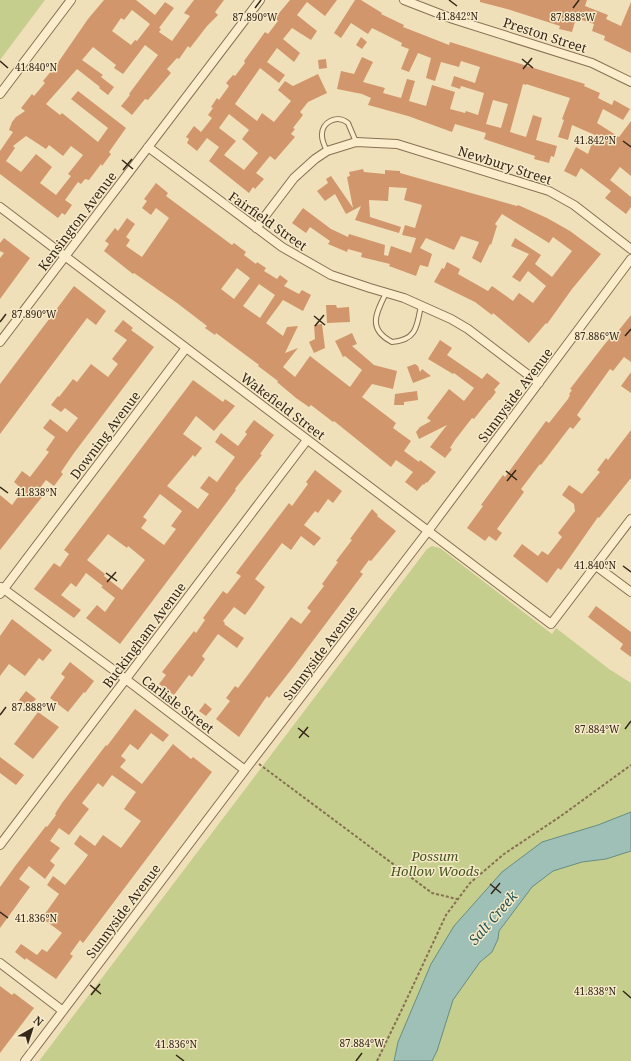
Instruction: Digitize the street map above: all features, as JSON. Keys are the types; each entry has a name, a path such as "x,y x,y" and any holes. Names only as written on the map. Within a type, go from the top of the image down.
{"street":[{"path":"0,94 71,0"},
{"name":"Kensington Avenue","path":"0,342 260,0"},
{"name":"Preston Street","path":"404,0 453,19 592,63 631,82"},
{"name":"Newbury Street","path":"256,228 294,178 326,151 356,142 396,144 548,191 574,205 631,249"},
{"name":"Fairfield Street","path":"148,147 295,256 331,275 421,304 451,319 468,329 539,383"},
{"name":"Wakefield Street","path":"0,207 551,624 596,566"},
{"name":"Sunnyside Avenue","path":"25,1061 253,759 428,531 631,259"},
{"name":"Downing Avenue","path":"1,590 186,348"},
{"name":"Buckingham Avenue","path":"0,845 307,440"},
{"path":"631,519 596,566 631,592"},
{"name":"Carlisle Street","path":"1,590 125,679 245,770"},
{"path":"0,963 63,1011"}],"lane":[{"path":"326,151 321,136 324,127 333,119 339,118 348,123 356,142"},
{"path":"386,292 377,313 377,329 380,334 392,342 401,342 408,339 413,333 419,316 421,304"}],"path":[{"path":"253,759 432,893 457,899"},
{"path":"377,1061 446,915 470,882 504,854 561,816 631,765"}],"green space":[{"path":"0,0 45,0 0,60"},
{"name":"Possum Hollow Woods","path":"432,546 440,548 552,634 556,628 609,669 631,683 631,1061 39,1061 427,549"}],"water":[{"name":"Salt Creek","path":"631,812 631,851 606,859 582,862 553,871 532,887 499,931 498,939 492,952 480,962 453,1000 437,1051 432,1061 394,1061 398,1042 431,964 454,926 502,872 542,842 598,825"}],"building":[{"path":"104,0 136,0 155,15 165,2 174,8 159,28 161,29 159,32 172,41 190,16 184,13 194,0 224,0 215,12 218,15 207,26 190,48 188,46 179,59 177,58 167,69 171,73 148,100 145,99 132,115 121,106 158,55 145,45 123,74 114,68 116,65 93,47 82,60 103,75 101,77 114,87 108,95 77,69 46,104 60,115 62,113 98,142 108,128 71,99 78,91 126,128 109,152 111,154 102,166 101,164 89,180 85,179 81,184 78,182 65,200 72,205 65,215 62,213 58,218 0,174 0,151 13,132 9,130 12,122 16,117 25,111 21,108 32,94 34,96 45,83 43,81 57,64 88,19","holes":["132,10 150,24 137,41 135,40 131,45 112,31 121,18 124,20","26,136 46,149 49,145 63,156 71,146 83,155 68,174 71,176 56,195 40,183 52,167 36,154 21,172 6,161 15,148 13,146"]},
{"path":"290,0 337,0 325,16 307,2 297,15 317,31 311,40 292,28 283,39 300,53 294,62 277,48 267,62 285,75 279,83 260,68 235,104 257,121 262,113 274,122 291,101 278,90 285,81 293,86 318,74 327,93 308,102 300,112 303,115 293,128 295,129 291,134 295,137 275,160 270,156 256,173 264,179 255,189 253,187 249,193 209,161 219,147 207,138 197,151 187,143 189,139 186,137 194,126 201,132 212,118 208,115 213,108 211,107 217,98 219,100 229,86 226,83 233,75 235,76 245,63 244,61 265,32 268,34 278,21 275,18","holes":["229,114 249,130 242,139 258,153 244,170 224,155 236,141 219,128"]},
{"path":"355,0 361,0 382,13 381,14 404,25 403,27 449,45 450,42 585,84 584,86 600,93 598,98 612,105 614,100 630,109 623,120 603,109 597,123 619,137 631,121 631,176 620,167 610,180 631,197 631,207 626,214 605,198 611,191 581,168 576,177 564,171 576,147 588,154 595,135 572,125 568,140 558,137 564,120 562,119 570,98 523,84 510,132 526,137 533,115 542,118 536,140 557,146 554,157 551,156 549,163 534,159 535,156 484,139 486,133 455,124 452,132 408,116 368,105 371,98 362,94 337,89 341,71 354,74 362,57 373,62 363,82 385,88 383,93 401,98 407,79 415,81 409,101 426,106 432,85 455,92 450,109 465,113 466,111 478,115 484,93 461,86 460,89 451,86 454,76 475,83 480,67 461,61 459,67 441,62 435,81 426,78 431,58 418,53 409,72 401,69 409,49 401,46 402,43 372,28 368,34 351,23 341,38 334,33","holes":["493,100 508,104 501,128 486,124"]},
{"path":"480,0 587,0 585,6 608,15 606,19 621,26 631,2 631,53 604,40 605,36 592,31 594,24 576,18 572,32 559,29 560,26 480,2"},
{"path":"361,37 367,42 362,49 356,45"},
{"path":"326,59 327,68 319,69 318,60"},
{"path":"363,169 364,172 385,174 385,170 400,171 400,173 517,206 518,205 547,218 570,231 601,254 572,289 547,324 546,323 529,343 493,313 492,315 475,302 434,282 442,268 444,269 447,262 460,269 458,274 488,291 492,286 513,301 519,293 533,303 546,286 528,271 520,282 512,277 529,254 511,246 515,238 541,255 535,264 552,277 572,251 553,237 549,243 502,214 495,224 497,226 491,245 490,244 481,263 472,258 479,242 461,236 454,250 426,238 420,248 432,254 428,267 420,265 416,276 389,266 390,264 361,257 362,253 348,249 347,252 328,244 330,241 310,227 306,233 292,223 303,208 331,229 348,237 349,234 385,245 384,255 388,256 391,246 411,253 416,238 402,235 405,225 415,228 422,205 404,200 407,188 389,187 388,201 369,200 370,217 401,227 399,233 355,220 361,206 346,214 335,194 325,201 317,191 328,183 326,179 331,176 353,208 347,177 350,176 349,172"},
{"path":"156,183 168,193 166,196 232,245 234,243 246,252 244,255 256,264 257,262 266,268 264,271 277,279 280,275 288,281 284,286 299,294 302,290 311,295 303,311 283,300 266,323 283,336 287,327 298,326 285,353 298,348 283,367 295,377 310,356 350,387 362,370 345,356 343,357 335,341 352,333 357,344 352,346 374,365 397,371 393,389 372,384 362,397 396,423 393,428 411,441 404,451 419,462 420,460 436,472 427,483 426,482 424,485 423,484 417,491 405,482 413,472 396,460 391,467 334,421 333,422 311,405 309,407 296,398 277,382 278,381 258,366 259,365 216,333 215,335 205,328 207,326 177,303 134,273 133,274 104,251 109,244 105,241 115,228 118,231 127,218 135,224 126,237 130,240 126,246 142,257 169,218 156,208 151,215 142,208 147,201 144,199","holes":["237,268 250,278 234,299 221,289","259,284 275,295 260,318 243,306"]},
{"path":"4,238 30,258 0,299 0,258 4,253 0,251 0,243"},
{"path":"74,286 106,311 96,325 87,318 0,434 0,384"},
{"path":"326,305 336,305 337,308 349,307 350,322 327,323"},
{"path":"631,315 631,362 624,357 613,371 610,369 577,415 581,419 573,429 570,427 521,489 524,492 497,529 502,533 496,541 489,536 485,541 467,528 483,506 481,505 503,475 505,477 546,421 549,423 568,399 572,390 570,389 604,345"},
{"path":"123,320 133,328 131,330 154,347 74,453 61,472 63,474 54,486 46,480 36,493 42,497 0,550 0,495 12,505 23,490 14,482 22,471 30,477 49,452 46,450 55,437 43,428 50,419 67,432 78,418 65,408 61,412 51,405 73,379 77,382 91,364 108,377 118,364 112,359 127,340 114,331"},
{"path":"322,324 325,348 314,353 309,342 315,339 314,325"},
{"path":"440,340 452,348 447,355 482,379 487,373 500,383 494,390 496,392 490,400 474,419 472,418 455,440 450,448 452,449 445,458 430,447 447,425 419,439 416,432 420,427 431,421 427,418 449,389 464,401 474,388 454,373 453,374 428,359"},
{"path":"415,364 418,366 420,372 422,369 431,376 413,383 407,367"},
{"path":"631,372 631,393 621,386"},
{"path":"193,380 223,402 225,399 235,406 214,431 196,416 183,434 202,448 195,457 193,455 167,486 198,509 209,494 200,488 209,476 217,482 235,457 215,442 221,433 238,446 247,434 245,432 254,420 274,435 260,454 262,455 120,644 86,618 97,605 105,612 115,598 101,587 103,586 86,573 76,587 71,583 61,595 81,610 74,618 34,589 54,563 60,567 69,554 64,550","holes":["160,494 182,511 171,526 176,529 164,545 141,528 147,520 143,517","108,534 127,548 128,546 145,560 122,590 87,560"]},
{"path":"417,391 418,400 404,402 404,405 394,405 395,394"},
{"path":"631,430 631,478 599,518 598,517 561,570 558,568 547,583 513,556 522,544 538,556 542,551 548,555 562,537 558,533 575,511 574,504 562,495 569,485 582,494 600,472 597,470 606,458 608,460"},
{"path":"315,470 342,491 333,503 328,499 318,513 315,511 304,525 321,538 314,546 301,536 291,550 282,543 255,579 265,587 245,615 234,607 223,621 225,623 224,624 244,638 237,648 218,634 202,656 205,659 192,677 189,675 174,695 159,684 166,675 162,672 194,631 196,633 205,620 203,618 223,591 227,594 241,576 236,573 289,503 292,506 308,484 306,482"},
{"path":"372,509 378,515 377,516 396,531 371,561 369,560 360,572 363,574 269,698 267,696 239,737 216,719 230,701 226,698 235,686 238,688 291,617 301,624 311,611 307,608 324,586 322,584 338,562 336,561 352,540 350,539"},
{"path":"596,606 631,632 631,657 620,649 623,644 588,617"},
{"path":"12,619 52,650 43,661 39,658 25,676 9,664 0,676 0,636"},
{"path":"70,662 94,681 68,712 50,698 65,677 61,674"},
{"path":"26,691 36,699 29,707 19,700"},
{"path":"205,703 212,709 206,716 199,711"},
{"path":"135,709 169,735 163,742 151,733 138,750 130,744 121,756 126,760 120,767 142,784 173,744 191,759 193,757 212,772 83,943 80,940 70,954 73,956 56,979 15,952 21,944 37,955 42,949 47,952 62,933 42,918 59,894 47,885 53,876 65,885 88,855 74,844 80,835 95,846 103,835 121,848 141,821 124,809 136,792 112,775 103,787 98,783 82,803 89,809 69,835 59,828 50,841 60,848 50,861 55,865 45,879 29,866 19,879 30,887 0,928 0,887 56,815 55,814 62,803"},
{"path":"38,712 59,727 33,759 14,744"},
{"path":"0,757 24,775 16,785 0,773"},
{"path":"0,986 12,995 14,993 34,1008 0,1053"}]}
